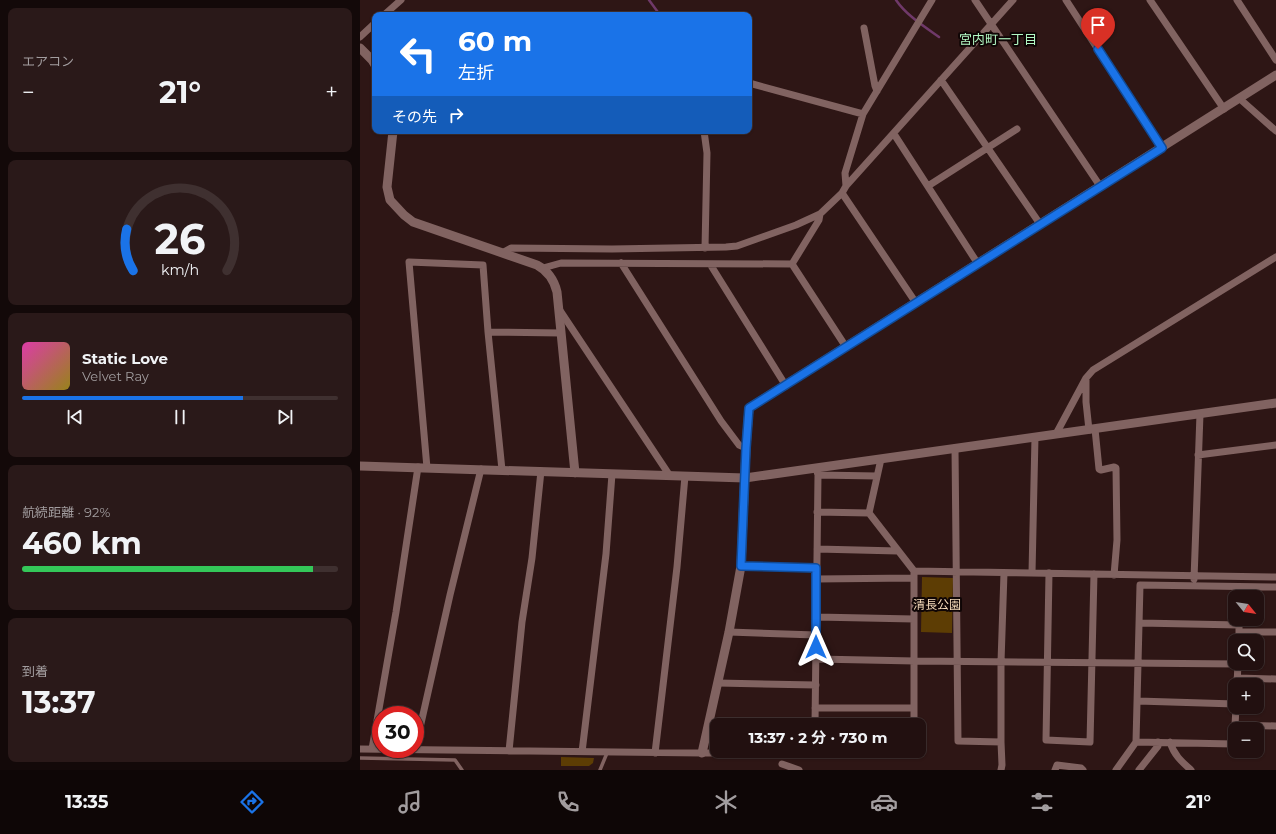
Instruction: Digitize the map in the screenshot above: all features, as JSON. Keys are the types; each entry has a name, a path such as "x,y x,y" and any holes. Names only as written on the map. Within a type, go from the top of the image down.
{"street":[{"path":"387,12 401,0"},
{"path":"916,303 844,190 845,173 863,114 932,0"},
{"path":"975,0 1100,186"},
{"path":"502,252 511,248 705,248 737,246 796,225 820,214 844,190 1013,0"},
{"path":"1066,0 1162,148"},
{"path":"1150,0 1224,109"},
{"path":"1237,0 1276,60"},
{"path":"360,37 372,26"},
{"path":"864,28 877,91"},
{"path":"360,48 372,60"},
{"path":"702,753 729,632 741,566 749,408 1276,75"},
{"path":"942,80 1040,224"},
{"path":"752,84 863,114"},
{"path":"1240,99 1276,131"},
{"path":"928,186 1017,129"},
{"path":"393,134 387,187 390,200 395,207 413,222 502,252 543,268 548,272 555,284 575,473"},
{"path":"704,134 707,154 705,248"},
{"path":"894,134 978,264"},
{"path":"792,264 819,220 820,214"},
{"path":"1056,434 1086,378 1093,370 1276,257"},
{"path":"380,706 423,468 409,262 483,265 488,332 502,470"},
{"path":"543,268 561,263 792,264"},
{"path":"620,263 721,421 739,445 746,448"},
{"path":"710,264 786,386"},
{"path":"792,264 846,347"},
{"path":"558,307 670,476"},
{"path":"488,332 561,333"},
{"path":"1086,378 1086,402 1099,469 1116,468 1116,540 1114,574"},
{"path":"360,466 745,478 817,472 881,459 1276,403"},
{"path":"1194,586 1200,414"},
{"path":"1032,573 1035,437"},
{"path":"1198,455 1276,445"},
{"path":"955,448 958,741 1001,742"},
{"path":"881,459 869,513 914,575 914,718"},
{"path":"424,710 481,469"},
{"path":"509,751 522,622 532,558 541,471"},
{"path":"817,472 877,476"},
{"path":"815,718 817,472"},
{"path":"582,752 606,554 612,474"},
{"path":"655,753 677,567 685,476"},
{"path":"817,512 869,513"},
{"path":"817,549 898,551"},
{"path":"741,566 816,568"},
{"path":"816,579 956,572 1276,577"},
{"path":"1000,770 1002,765 1000,662 1004,573"},
{"path":"1049,573 1046,740 1090,742 1094,574"},
{"path":"1116,770 1136,742 1140,585 1276,587"},
{"path":"816,617 914,619"},
{"path":"1140,623 1228,625"},
{"path":"1244,626 1276,632"},
{"path":"729,632 816,635"},
{"path":"816,658 957,662 1228,664"},
{"path":"1264,680 1276,679"},
{"path":"718,683 816,685"},
{"path":"1138,701 1228,706"},
{"path":"815,708 914,708"},
{"path":"1264,726 1276,726"},
{"path":"1136,742 1228,744"},
{"path":"1140,770 1158,746 1158,742"},
{"path":"1170,742 1173,752 1178,759 1191,770"},
{"path":"360,749 372,749"},
{"path":"424,750 710,753"},
{"path":"1055,770 1057,765 1081,768 1083,770"},
{"path":"783,767 799,770"}],"lane":[{"path":"600,770 608,752"},
{"path":"360,758 455,760 462,770"}],"green space":[{"name":"清長公園","path":"922,577 953,578 952,633 921,632"},
{"path":"561,757 594,758 593,763 589,766 561,766"}],"waterway":[{"path":"649,0 658,12"},
{"path":"896,0 910,16 939,37"}],"district":[{"name":"宮内町一丁目","path":"998,39"}],"route":[{"path":"816,647 816,568 741,566 749,408 1162,148 1098,49"}]}
